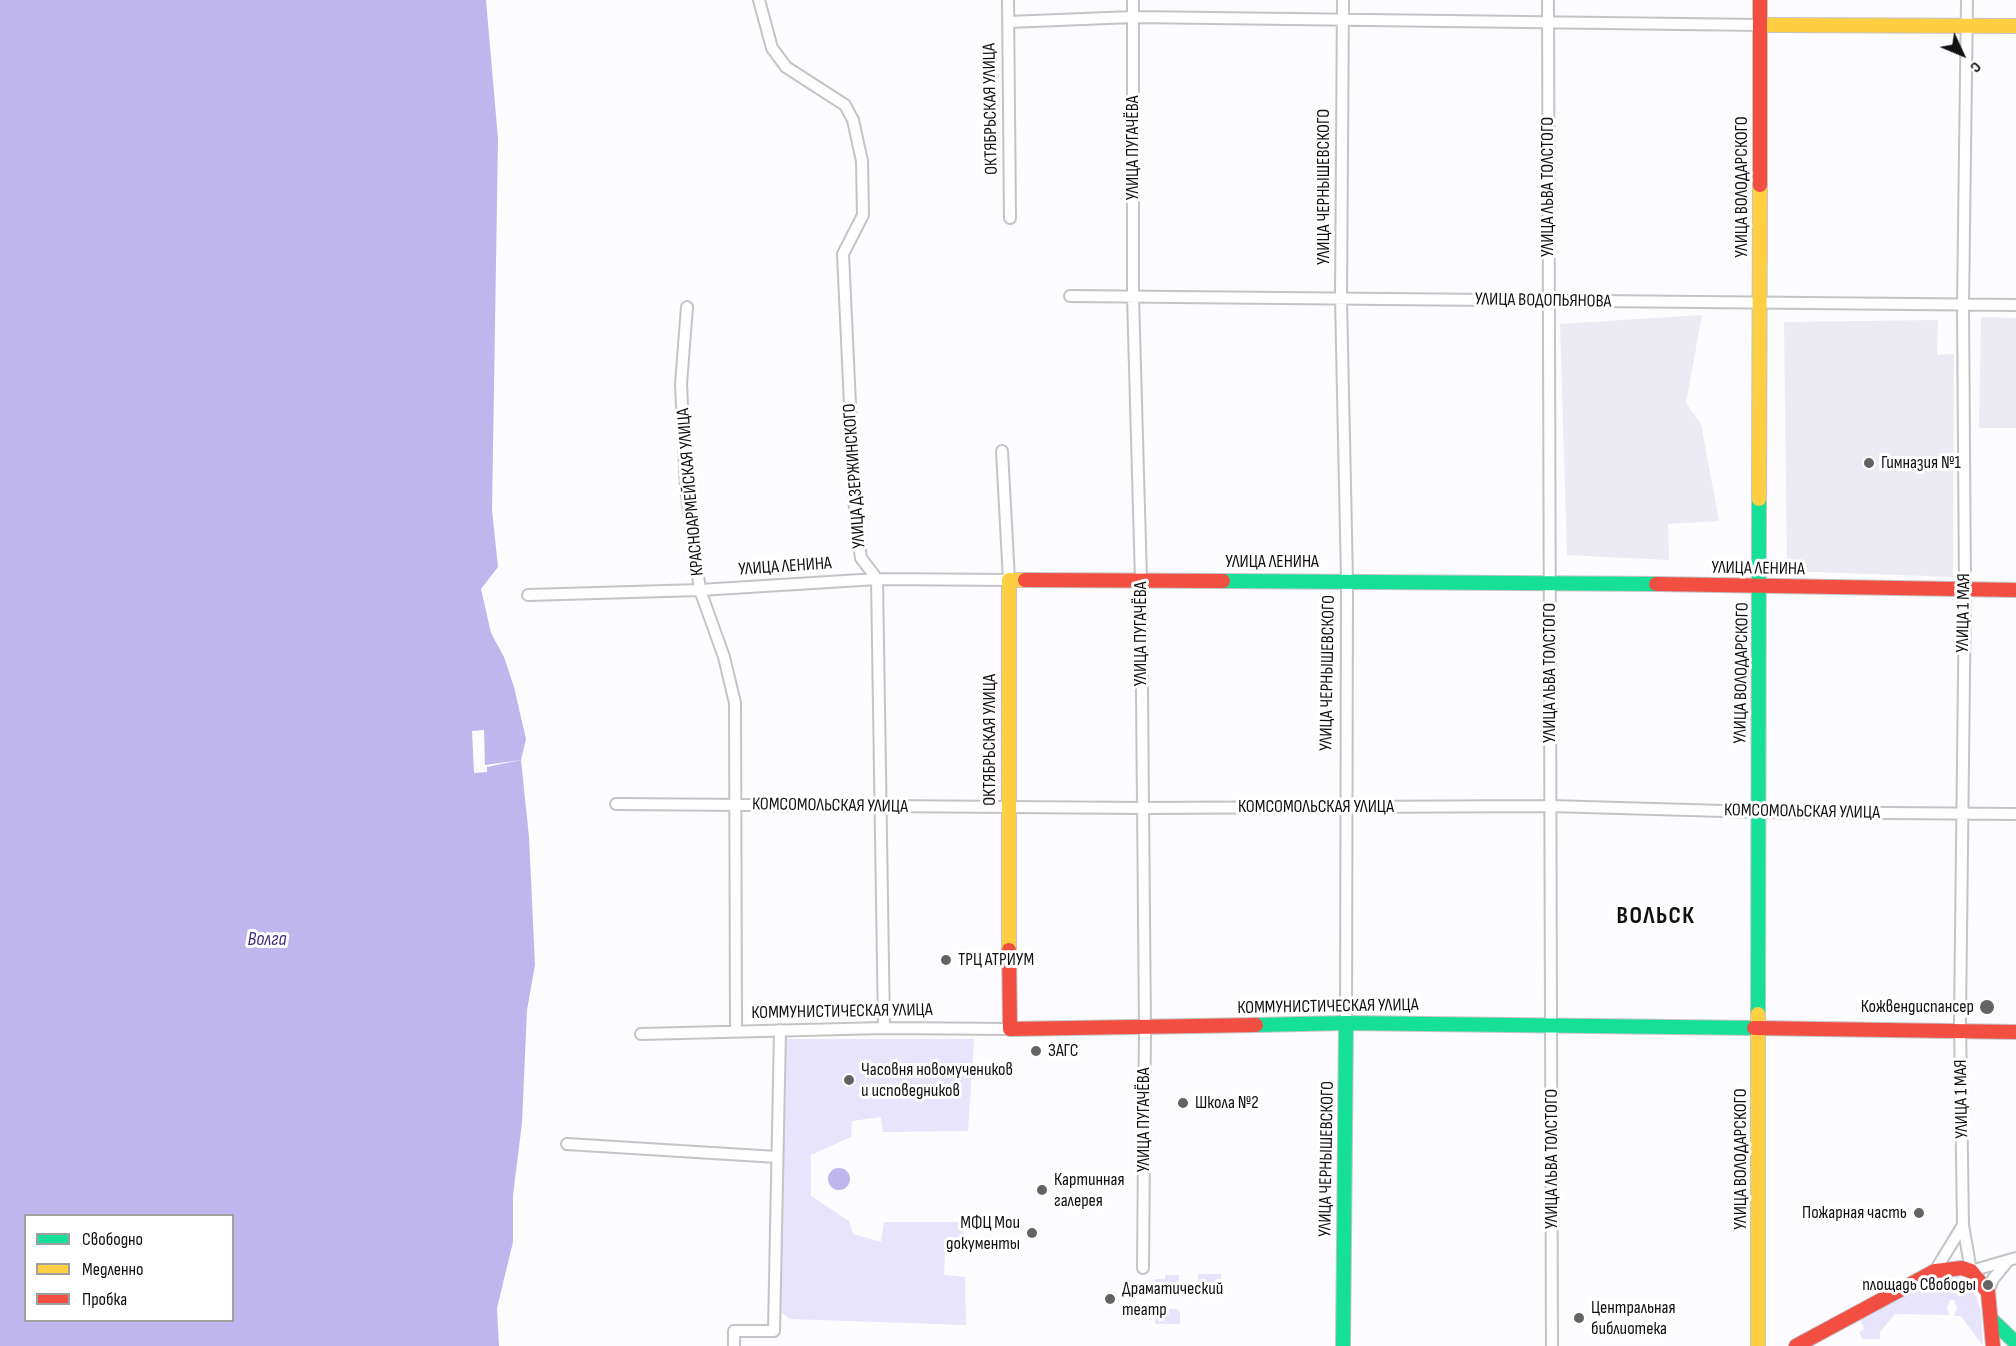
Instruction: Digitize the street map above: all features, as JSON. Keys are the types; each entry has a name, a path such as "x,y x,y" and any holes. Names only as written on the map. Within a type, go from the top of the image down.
{"street":[{"name":"УЛИЦА ДЗЕРЖИНСКОГО","path":"759,0 772,48 786,67 845,105 853,120 862,161 862,215 843,254 855,512 861,558 876,579"},
{"name":"ОКТЯБРЬСКАЯ УЛИЦА","path":"1008,0 1010,218"},
{"name":"УЛИЦА ПУГАЧЁВА","path":"1133,0 1133,296 1141,580 1145,1028 1143,1268"},
{"name":"УЛИЦА ЧЕРНЫШЕВСКОГО","path":"1343,0 1341,299 1347,580 1343,1346"},
{"name":"УЛИЦА ЛЬВА ТОЛСТОГО","path":"1548,0 1552,1346"},
{"name":"УЛИЦА ВОЛОДАРСКОГО","path":"1758,1346 1760,0"},
{"name":"УЛИЦА 1 МАЯ","path":"1967,0 1963,305 1965,590 1960,1031 1964,1225 1971,1271"},
{"path":"1008,22 1133,17 2016,26"},
{"name":"УЛИЦА ВОДОПЬЯНОВА","path":"1070,296 2016,305"},
{"name":"КРАСНОАРМЕЙСКАЯ УЛИЦА","path":"687,307 681,384 687,488 700,590 723,657 735,703 738,805 736,1031"},
{"name":"ОКТЯБРЬСКАЯ УЛИЦА","path":"1002,451 1009,580 1007,806 1010,1029"},
{"name":"УЛИЦА ЛЕНИНА","path":"528,595 700,590 876,579 1347,580 1550,582 1760,588 2016,590"},
{"path":"876,579 884,1028"},
{"name":"КОМСОМОЛЬСКАЯ УЛИЦА","path":"616,804 1142,808 1550,806 1758,812 2016,814"},
{"name":"КОММУНИСТИЧЕСКАЯ УЛИЦА","path":"640,1034 884,1028 1145,1028 1346,1023 2016,1032"},
{"path":"734,1346 734,1331 774,1331 780,1030"},
{"path":"567,1144 777,1157"},
{"path":"1935,1271 1964,1225"},
{"path":"1796,1346 1935,1271 1948,1268 1971,1271 2013,1259"},
{"path":"1993,1346 1988,1292 1993,1279 2013,1259"},
{"path":"1971,1271 1988,1292"},
{"path":"1992,1320 2016,1343"},
{"path":"1826,1346 1831,1328"}],"shaded area":[{"path":"1702,315 1686,403 1701,424 1719,521 1668,524 1669,560 1567,555 1560,324"},
{"path":"1981,317 2016,318 2016,428 1979,428"},
{"name":"Гимназия №1","path":"1938,320 1937,355 1954,354 1953,577 1787,571 1784,322"},
{"path":"784,1039 974,1039 968,1131 883,1132 881,1117 852,1121 851,1137 811,1155 811,1196 849,1221 853,1234 881,1242 884,1222 964,1222 964,1249 945,1250 944,1275 965,1277 966,1325 790,1319 781,1312"},
{"path":"1198,1274 1221,1274 1221,1294 1203,1293 1199,1290"},
{"path":"1165,1275 1179,1275 1179,1293 1176,1297 1155,1297 1155,1279 1165,1279"},
{"path":"1958,1277 1974,1292 1981,1311 1983,1346 1961,1316 1954,1316 1957,1308 1954,1300 1950,1300 1947,1307 1949,1315 1895,1314 1880,1332 1880,1339 1863,1339 1859,1332 1864,1329 1860,1319 1892,1300 1944,1278"},
{"path":"1155,1309 1177,1309 1180,1312 1180,1324 1155,1324"}],"water":[{"name":"Волга","path":"0,0 486,0 498,139 492,510 498,567 481,589 491,633 504,657 514,687 526,739 521,760 529,837 535,965 527,1010 522,1123 513,1195 513,1242 497,1308 499,1346 0,1346"},
{"path":"839,1168 847,1171 850,1179 847,1187 839,1190 831,1187 828,1179 831,1171"}],"pier":[{"path":"484,730 485,765 521,760 487,767 487,772 474,773 472,731"}],"traffic: fast":[{"path":"1758,1014 1759,499"},
{"path":"1223,581 1656,584"},
{"path":"1256,1025 1346,1023 1754,1028"},
{"path":"1343,1346 1346,1023"},
{"path":"1992,1320 2016,1343"}],"traffic: slow":[{"path":"1760,25 2016,26"},
{"path":"1759,499 1760,185"},
{"path":"1009,950 1009,580 1025,580"},
{"path":"1758,1014 1758,1346"}],"traffic: jam":[{"path":"1760,0 1760,185"},
{"path":"1025,580 1223,581"},
{"path":"1656,584 2016,590"},
{"path":"1009,950 1010,1029 1256,1025"},
{"path":"1754,1028 2016,1032"},
{"path":"1796,1346 1935,1271 1962,1268 1971,1271 1988,1292 1993,1346"}],"place":[{"name":"Гимназия №1","path":"1869,463"},
{"name":"ТРЦ АТРИУМ","path":"946,960"},
{"name":"Кожвендиспансер","path":"1987,1007"},
{"name":"ЗАГС","path":"1036,1051"},
{"name":"Часовня новомучеников и исповедников","path":"849,1080"},
{"name":"Школа №2","path":"1183,1103"},
{"name":"Картинная галерея","path":"1042,1190"},
{"name":"Пожарная часть","path":"1919,1213"},
{"name":"МФЦ Мои документы","path":"1032,1233"},
{"name":"площадь Свободы","path":"1988,1285"},
{"name":"Драматический театр","path":"1110,1299"},
{"name":"Центральная библиотека","path":"1579,1318"}],"district":[{"name":"ВОЛЬСК","path":"1656,917"}]}
